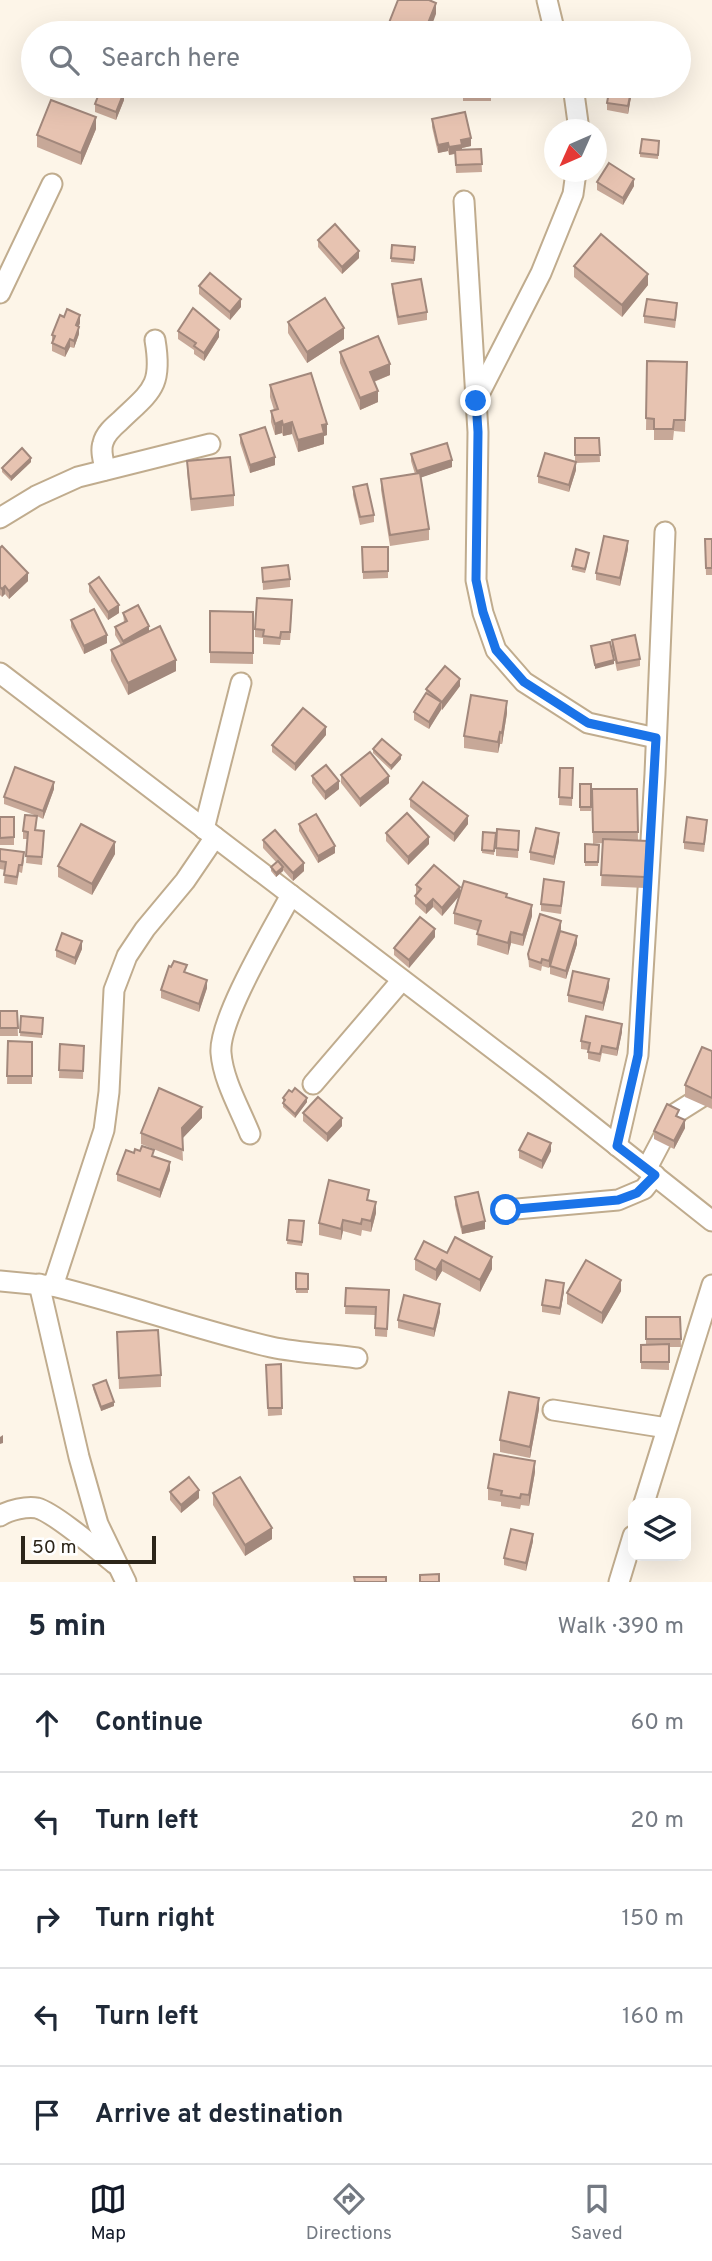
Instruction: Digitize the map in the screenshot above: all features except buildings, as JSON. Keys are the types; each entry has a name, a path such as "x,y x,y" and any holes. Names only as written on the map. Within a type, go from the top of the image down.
{"street":[{"path":"547,0 552,21"},
{"path":"575,98 578,119"},
{"path":"476,401 541,273 573,194 575,182"},
{"path":"0,293 52,184"},
{"path":"464,201 478,432 476,580 496,650 524,682 588,723 656,738"},
{"path":"105,470 103,443 109,431 150,391 157,379 159,363 155,340"},
{"path":"0,518 78,477 210,444"},
{"path":"617,1146 638,1055 665,532"},
{"path":"0,673 402,980 712,1222"},
{"path":"122,1574 98,1524 79,1457 46,1285 104,1130 109,1092 114,990 127,956 145,929 185,881 209,833 241,683"},
{"path":"250,1135 223,1066 220,1050 235,1002 291,895"},
{"path":"313,1084 402,980"},
{"path":"506,1210 618,1200 637,1193 651,1172 676,1113 712,1088"},
{"path":"0,1281 46,1285 118,1302 191,1326 274,1348 357,1358"},
{"path":"645,1498 712,1285"},
{"path":"553,1410 667,1428"},
{"path":"0,1516 23,1508 38,1508 60,1522 122,1574"},
{"path":"619,1582 628,1552"}],"route":[{"path":"476,401 476,580 496,650 524,682 588,723 656,738 638,1055 617,1146 655,1175 643,1189 618,1200 506,1210"}]}
